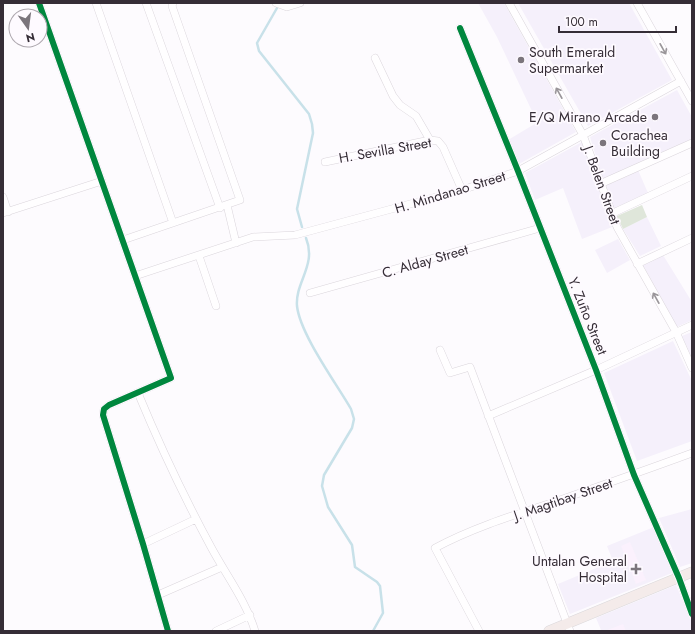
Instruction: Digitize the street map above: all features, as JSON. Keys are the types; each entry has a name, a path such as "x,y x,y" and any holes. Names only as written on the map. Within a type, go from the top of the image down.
{"main road":[{"path":"549,631 568,627 692,572"}],"street":[{"path":"39,3 171,378 108,405 104,409 103,415 144,544 168,631"},
{"path":"96,3 173,223"},
{"path":"146,3 236,243"},
{"path":"123,240 240,200 202,96 172,6 173,3"},
{"path":"276,3 288,7 300,3"},
{"name":"J. Belen Street","path":"509,3 583,135 611,214 637,264 676,332 692,368"},
{"path":"637,3 692,101"},
{"name":"Y. Zuño Street","path":"460,28 596,370 634,475 679,578 692,614"},
{"path":"375,58 393,96 400,105 416,116 430,140"},
{"name":"H. Mindanao Street","path":"135,276 199,256 253,236 295,235 462,190 518,171 681,82"},
{"name":"H. Sevilla Street","path":"325,162 430,140 438,141 443,147 462,190"},
{"path":"600,184 692,143"},
{"path":"611,214 692,176"},
{"path":"3,197 5,213 102,181"},
{"name":"C. Alday Street","path":"310,293 540,228"},
{"path":"637,264 692,238"},
{"path":"199,256 216,306"},
{"path":"488,416 596,370 692,325"},
{"path":"440,350 450,373 470,367 568,627"},
{"path":"138,393 165,458 196,519 250,615 255,631"},
{"name":"J. Magtibay Street","path":"479,631 435,548 448,541 524,512 634,475 692,453"},
{"path":"144,544 196,519"},
{"path":"158,595 222,567"},
{"path":"216,631 250,615"}],"shaded area":[{"path":"478,3 504,3 576,132 519,164 508,140 538,122 497,37"},
{"path":"518,3 629,3 672,80 588,126"},
{"path":"677,90 692,117 692,139 603,179 590,137"},
{"path":"582,142 612,227 582,239 563,188 535,200 525,173"},
{"path":"638,170 648,193 614,209 606,185"},
{"path":"642,205 647,217 623,229 617,216"},
{"path":"647,217 661,246 640,256 623,229"},
{"path":"618,239 630,260 607,273 595,250"},
{"path":"663,255 692,302 692,320 677,327 643,265"},
{"path":"692,332 692,358 682,336"},
{"path":"673,341 692,381 692,441 637,461 604,373"},
{"path":"692,509 692,563 680,567 659,518"},
{"path":"654,527 672,573 570,614 558,584 613,561 607,546"},
{"name":"Untalan General Hospital","path":"630,542 646,580 636,584 621,546"},
{"path":"676,585 692,623 692,631 599,631 601,630 596,618"},
{"path":"623,624 626,631 605,631"}],"waterway":[{"path":"277,8 257,43 259,51 309,114 312,124 313,133 297,209 302,227"},
{"path":"306,238 309,248 309,257 297,297 297,306 311,344 351,409 354,419 352,428 324,475 322,486 328,507 352,545 355,567 377,582 380,586 383,613 373,631"}],"cycle path":[{"path":"39,3 171,378 109,405 104,409 103,415 168,631"},
{"path":"460,28 596,370 634,475 679,578 692,614"}],"place":[{"name":"South Emerald Supermarket","path":"521,60"},
{"name":"E/Q Mirano Arcade","path":"655,117"},
{"name":"Corachea Building","path":"603,143"},
{"name":"Untalan General Hospital","path":"636,569"}]}
